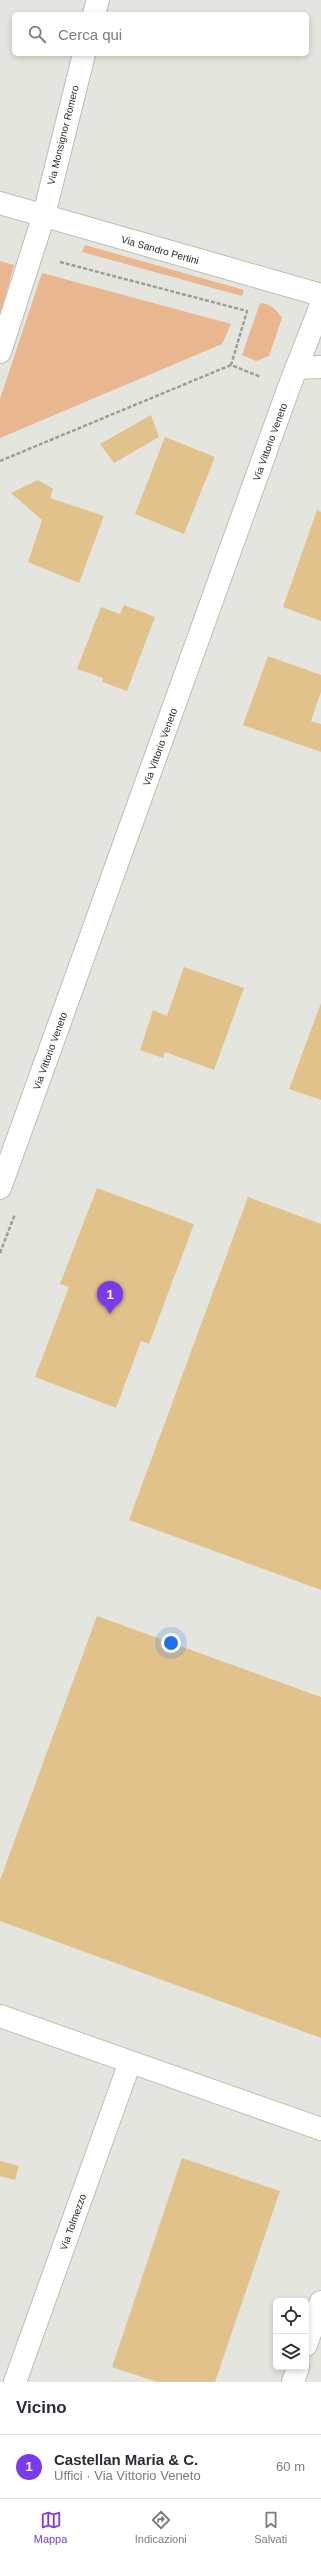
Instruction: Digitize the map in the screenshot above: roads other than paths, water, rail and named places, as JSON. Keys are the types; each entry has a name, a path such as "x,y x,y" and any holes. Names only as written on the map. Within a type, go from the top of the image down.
{"street":[{"path":"95,12 98,0"},
{"name":"Via Monsignor Romero","path":"0,352 44,215 84,56"},
{"name":"Via Sandro Pertini","path":"0,203 321,295"},
{"name":"Via Vittorio Veneto","path":"0,1188 293,378 321,305"},
{"path":"293,378 321,367"},
{"path":"0,2016 321,2129"},
{"name":"Via Tolmezzo","path":"15,2382 130,2062"},
{"path":"309,2336 321,2302"},
{"path":"293,2382 297,2370"}],"place":[{"name":"Castellan Maria & C.","path":"110,1314"}]}
